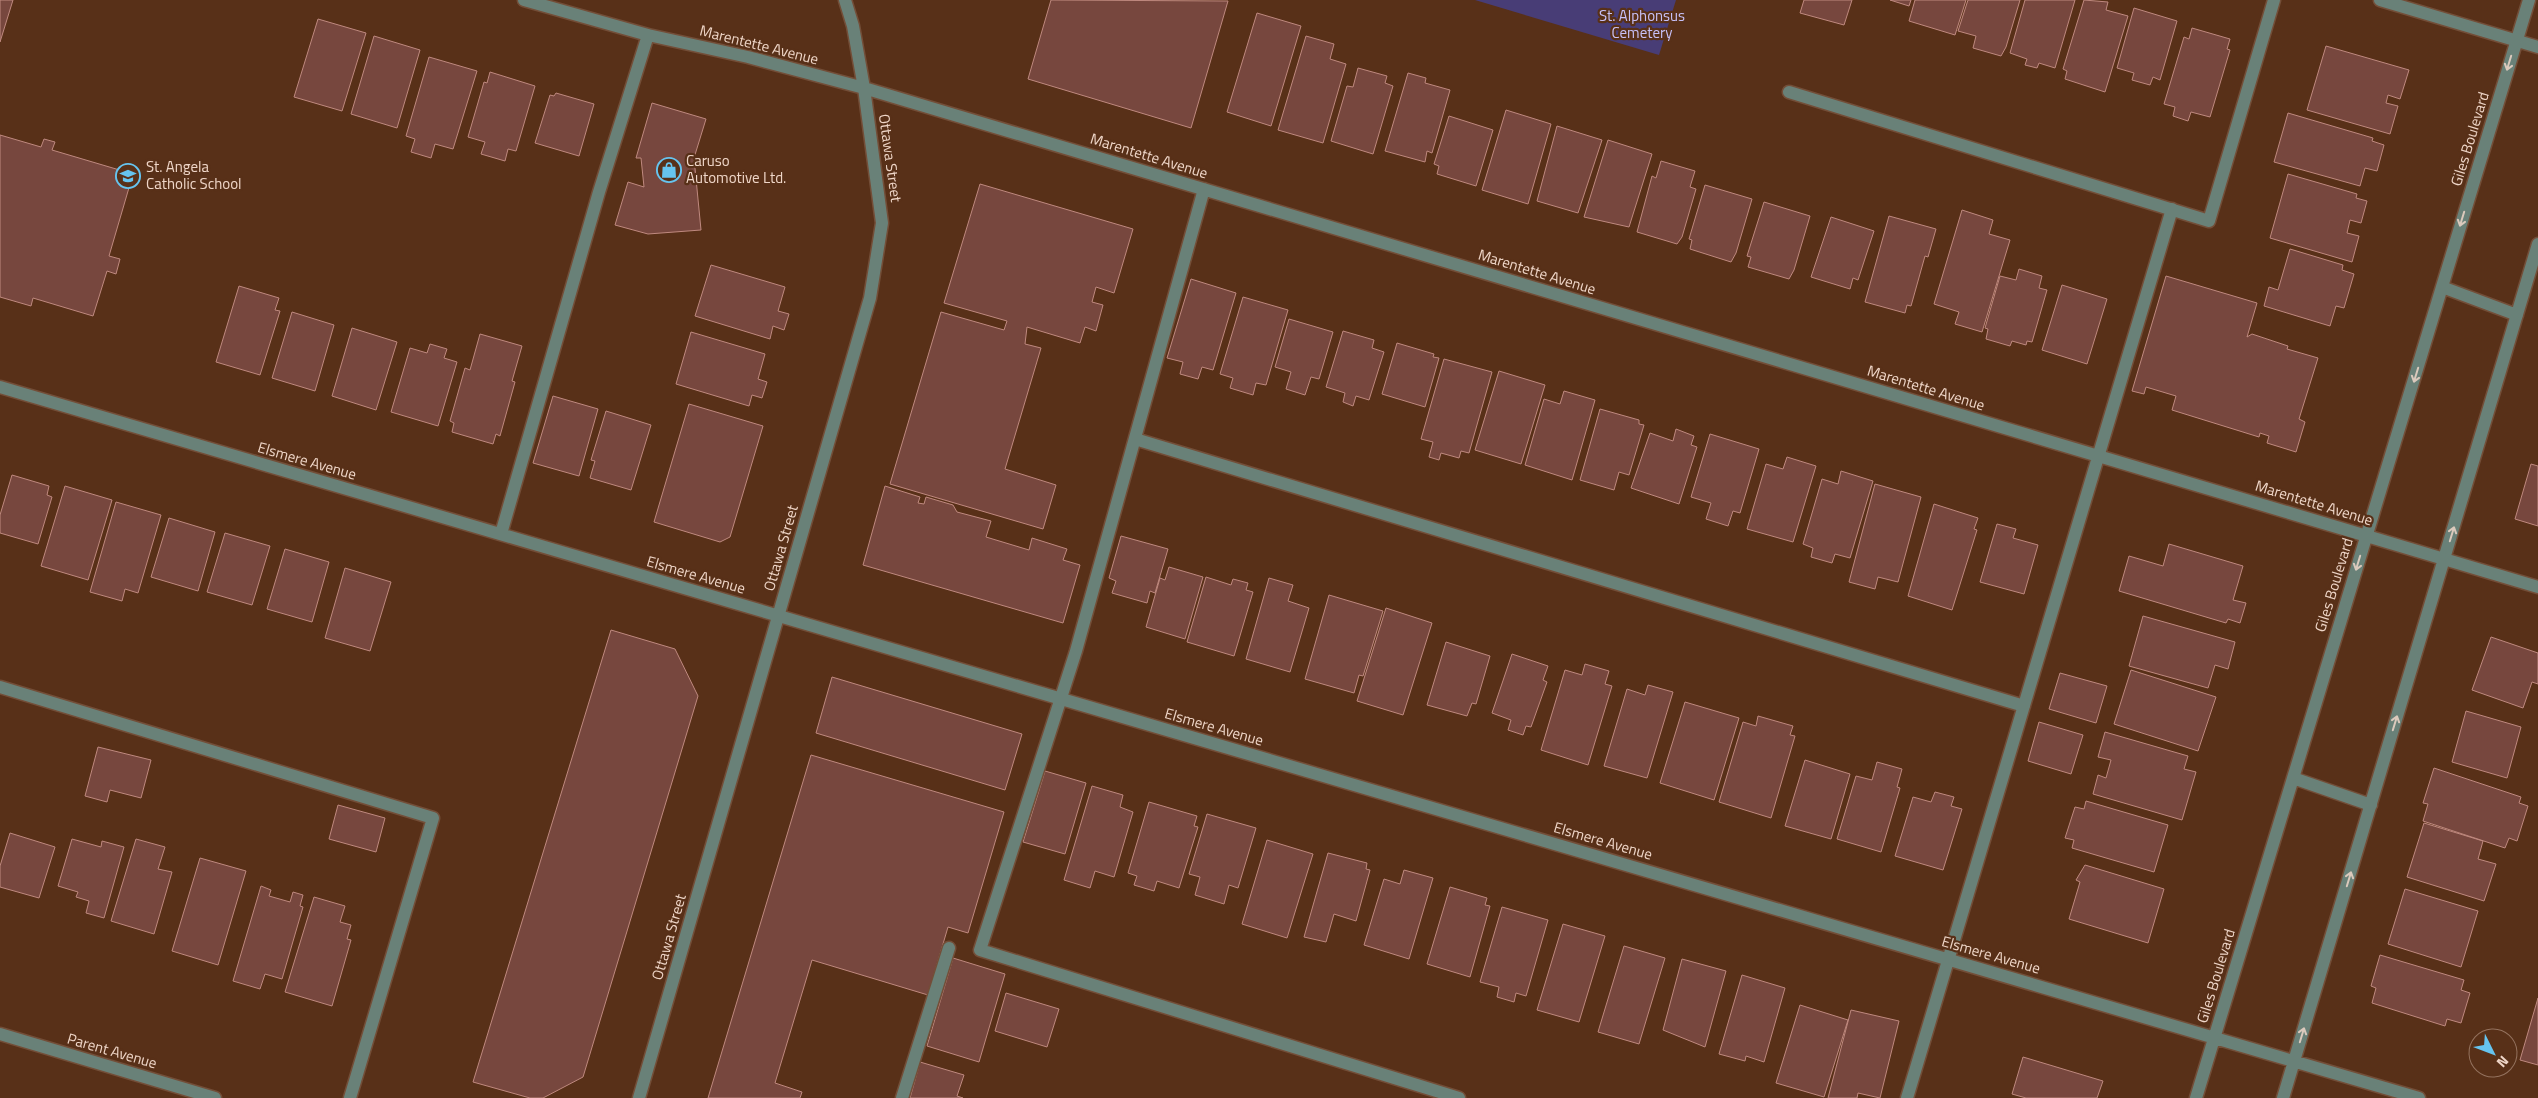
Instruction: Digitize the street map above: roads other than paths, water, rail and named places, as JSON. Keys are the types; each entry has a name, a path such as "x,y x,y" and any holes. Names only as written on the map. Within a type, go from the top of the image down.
{"street":[{"name":"Marentette Avenue","path":"524,0 648,35 748,57 864,88 2538,587"},
{"name":"Ottawa Street","path":"639,1098 870,298 882,223 864,88 853,26 845,0"},
{"path":"1789,92 2209,221 2274,0"},
{"path":"2380,0 2538,48"},
{"name":"Giles Boulevard","path":"2196,1098 2529,0"},
{"path":"501,534 599,192 648,35"},
{"path":"1204,190 1060,699 980,950 1459,1098"},
{"path":"1907,1098 2172,209"},
{"path":"2283,1098 2538,244"},
{"path":"2442,287 2517,315"},
{"name":"Elsmere Avenue","path":"0,387 2419,1098"},
{"path":"1134,439 2024,706"},
{"path":"0,687 433,818 350,1098"},
{"path":"2293,778 2371,805"},
{"path":"902,1098 950,948"},
{"name":"Parent Avenue","path":"0,1034 215,1098"}],"place":[{"name":"Caruso Automotive Ltd.","path":"669,170"},
{"name":"St. Angela Catholic School","path":"128,176"}],"park label":[{"name":"St. Alphonsus Cemetery","path":"1642,24"}]}
